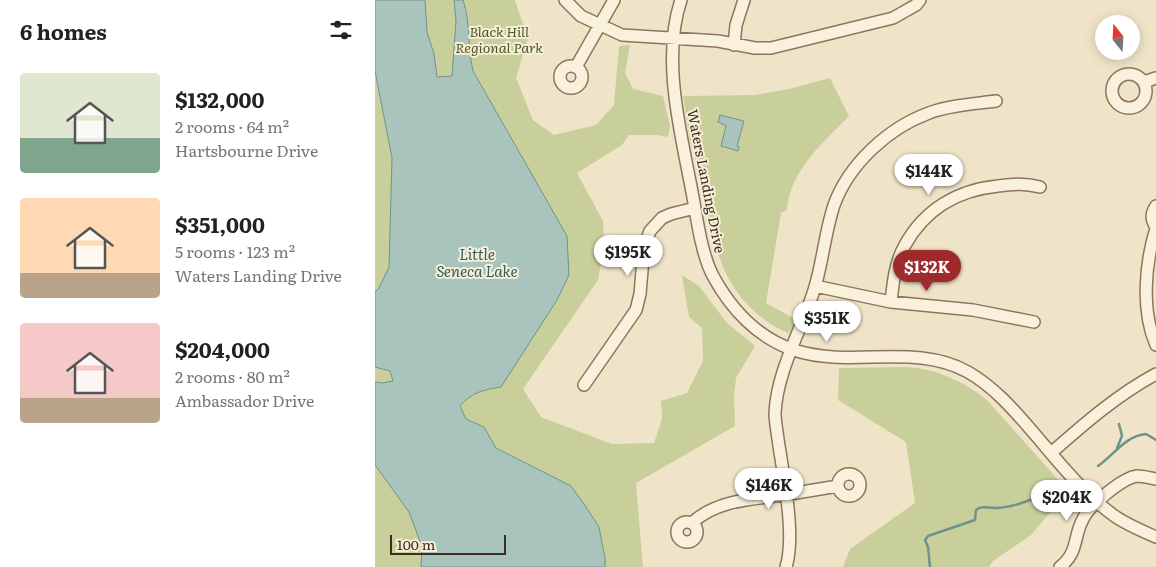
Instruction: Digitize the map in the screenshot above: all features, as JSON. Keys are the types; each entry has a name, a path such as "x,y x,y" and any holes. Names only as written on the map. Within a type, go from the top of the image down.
{"street":[{"path":"565,0 581,16 622,35 719,41 755,48 771,48 893,18 916,6 920,0"},
{"path":"576,67 614,0"},
{"name":"Waters Landing Drive","path":"681,0 673,38 674,81 695,208 706,257 712,274 727,299 746,321 792,349 813,355 833,357 901,356 937,360 967,372 987,385 1007,403 1072,477 1098,502 1115,516 1136,529 1156,537"},
{"path":"734,45 744,0"},
{"path":"1144,82 1156,78"},
{"path":"786,567 789,558 790,529 775,414 778,391 815,286 827,227 835,203 850,174 873,148 899,127 929,113 959,105 996,101"},
{"path":"891,302 895,272 904,247 919,223 938,206 961,194 984,187 1024,183 1041,187"},
{"path":"1156,206 1152,219 1156,228 1151,244 1146,297 1147,316 1156,345"},
{"path":"585,385 636,310 640,294 644,247 651,232 662,218 695,208"},
{"path":"815,286 891,302 973,310 1034,322"},
{"path":"1051,453 1127,391 1156,374"},
{"path":"1060,567 1073,554 1083,519 1088,511 1127,479 1138,476 1156,479"},
{"path":"692,523 702,514 719,506 739,501 838,486"}],"green space":[{"path":"425,0 454,0 456,21 452,76 437,77 434,54 427,32"},
{"name":"Black Hill Regional Park","path":"463,0 515,0 528,39 516,78 533,120 554,135 596,125 614,105 619,46 630,45 625,73 633,89 663,96 670,126 668,137 629,135 622,145 577,173 603,221 604,247 598,280 523,389 541,417 612,444 654,443 662,419 661,401 687,393 703,361 702,328 689,317 682,275 699,286 727,323 755,346 736,378 734,397 735,426 636,483 643,567 605,567 599,527 571,486 496,448 484,427 466,419 460,406 470,396 566,235 473,71 469,56 468,27"},
{"path":"375,71 392,158 389,267 379,288 375,292"},
{"path":"830,78 849,116 809,158 794,182 787,210 781,213 766,303 795,319 793,329 788,333 771,324 755,312 744,301 728,278 718,254 707,212 690,140 683,96 755,95 789,89"},
{"path":"375,367 391,371 393,381 375,382"},
{"path":"907,367 929,370 949,377 969,387 987,400 1062,484 1046,498 1054,508 1031,535 993,561 989,567 843,567 850,549 915,503 906,442 838,400 839,368"},
{"path":"375,465 409,512 422,547 421,567 375,567"}],"water":[{"name":"Little Seneca Lake","path":"375,0 425,0 427,32 434,54 437,77 452,76 456,21 454,0 463,0 467,17 473,71 567,236 569,275 557,300 501,387 478,392 460,406 466,419 484,427 496,448 571,486 599,527 605,567 421,567 422,547 409,512 375,465 375,382 393,381 390,371 375,367 375,292 379,288 389,267 392,158 375,71"},
{"path":"720,115 744,121 737,146 739,147 738,151 721,146 726,126 718,122"}],"waterway":[{"path":"1117,448 1122,436 1119,424"},
{"path":"1098,466 1132,438 1146,434 1156,440"},
{"path":"930,567 928,547 925,540 928,536 975,520 976,510 981,508 1009,506 1049,493"}]}
